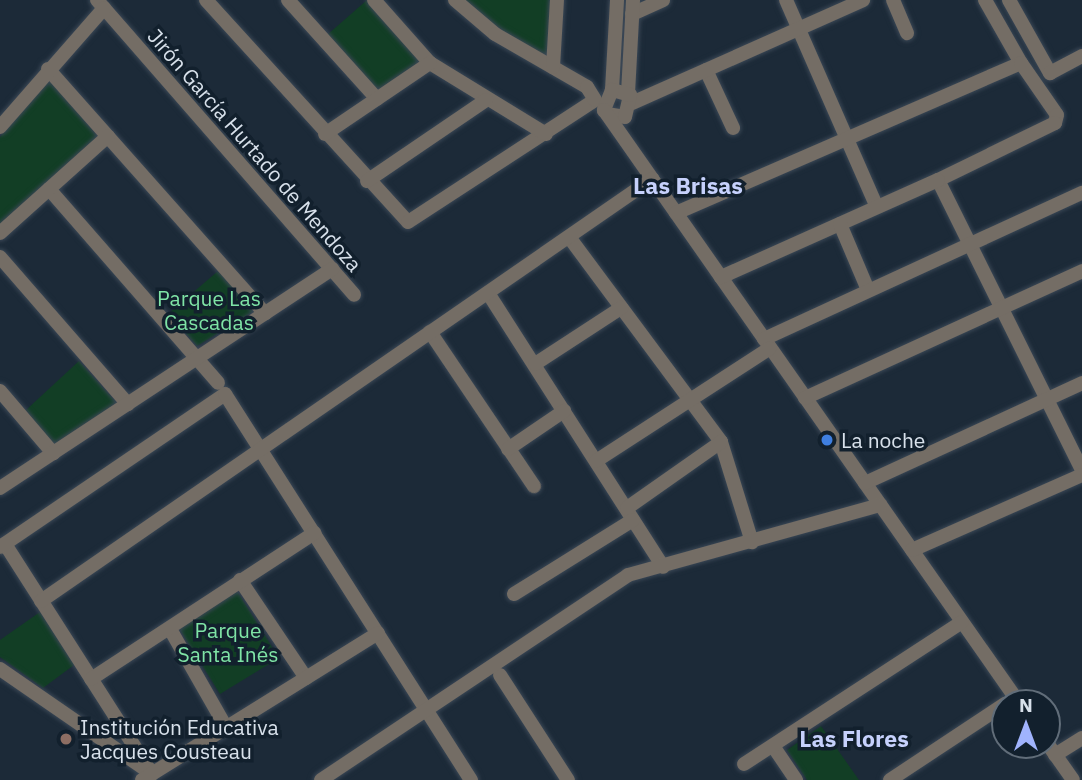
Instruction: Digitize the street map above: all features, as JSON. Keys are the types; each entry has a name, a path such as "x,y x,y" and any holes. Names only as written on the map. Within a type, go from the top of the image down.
{"street":[{"path":"206,0 399,216 413,222 546,134 604,101 629,104"},
{"path":"288,0 377,99"},
{"path":"374,0 430,63 486,100 546,134"},
{"path":"455,0 495,34 553,67 604,101 629,104 863,0"},
{"path":"553,67 557,0"},
{"path":"617,0 604,101 625,141 962,622 1003,689"},
{"path":"625,141 633,7 663,0"},
{"path":"786,0 877,207"},
{"path":"893,0 907,33"},
{"path":"721,277 937,180 1055,123 1057,115 1021,63 985,0"},
{"path":"1009,0 1050,73 1082,56"},
{"path":"0,127 101,4"},
{"name":"Jirón García Hurtado de Mendoza","path":"101,4 354,296"},
{"path":"326,134 430,63"},
{"path":"676,214 1021,63"},
{"path":"48,69 265,313"},
{"path":"706,70 733,128"},
{"path":"367,181 486,100"},
{"path":"0,233 108,136"},
{"path":"41,601 652,179"},
{"path":"912,550 1082,473 937,180"},
{"path":"49,189 218,383"},
{"path":"596,461 689,400 767,343 868,290 1082,193"},
{"path":"840,224 868,290"},
{"path":"569,237 721,442 752,542"},
{"path":"0,257 128,404"},
{"path":"0,488 332,269"},
{"path":"806,398 1082,271"},
{"path":"488,293 663,567"},
{"path":"535,364 621,308"},
{"path":"430,332 534,486"},
{"path":"864,483 1082,383"},
{"path":"0,391 52,453"},
{"path":"147,777 91,679 2,545 225,394 471,780"},
{"path":"508,449 564,411"},
{"path":"514,594 630,514 721,442"},
{"path":"321,780 622,578 880,505"},
{"path":"91,679 314,533"},
{"path":"240,580 306,678"},
{"path":"744,764 962,622"},
{"path":"170,629 226,727"},
{"path":"147,777 378,633"},
{"path":"0,669 147,777"},
{"path":"500,676 568,780"},
{"path":"890,780 991,715"},
{"path":"1061,745 1082,738"},
{"path":"773,746 796,780"},
{"path":"1058,759 1073,780"}],"green space":[{"path":"367,0 422,62 378,93 327,35"},
{"path":"465,0 552,0 548,58 500,30"},
{"path":"49,78 99,138 0,227 0,137"},
{"name":"Parque Las Cascadas","path":"218,271 254,311 197,346 168,314"},
{"path":"79,361 117,403 53,445 26,410"},
{"name":"Parque Santa Inés","path":"237,591 279,658 220,694 178,627"},
{"path":"40,612 74,665 43,688 0,657 0,640"},
{"path":"821,726 859,780 807,780 787,750"}],"place":[{"name":"La noche","path":"827,440"},
{"name":"Institución Educativa Jacques Cousteau","path":"66,739"}],"district":[{"name":"Las Brisas","path":"688,185"},
{"name":"Las Flores","path":"854,738"}]}
